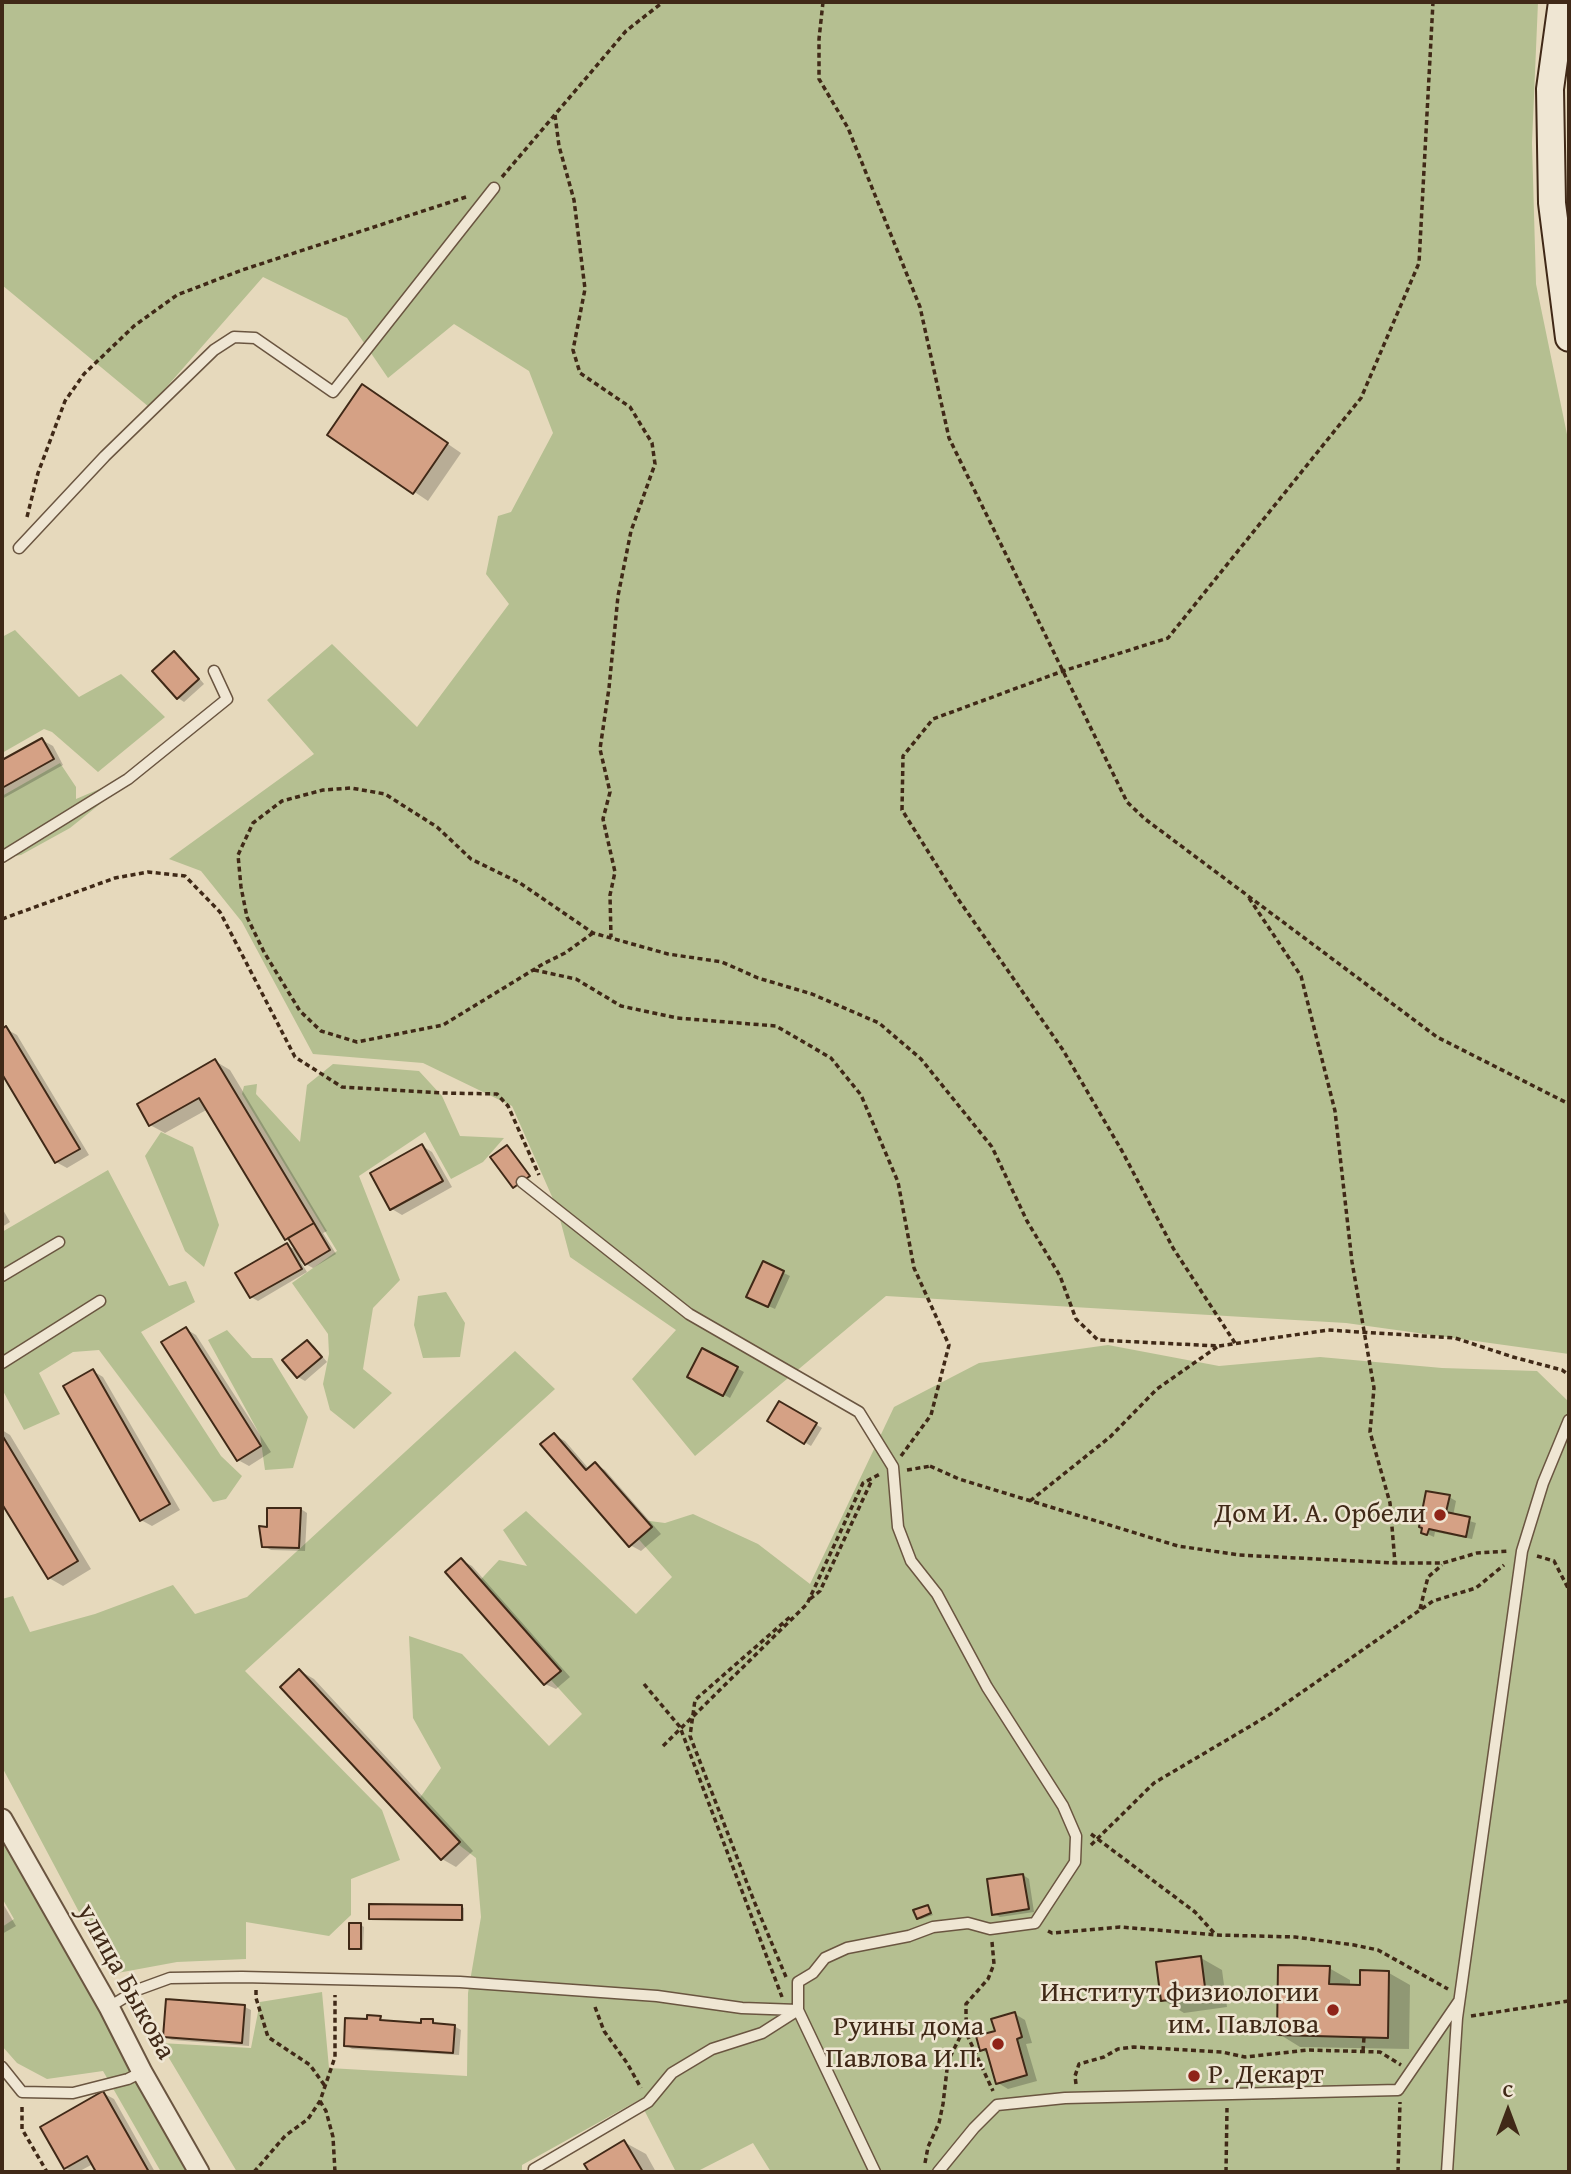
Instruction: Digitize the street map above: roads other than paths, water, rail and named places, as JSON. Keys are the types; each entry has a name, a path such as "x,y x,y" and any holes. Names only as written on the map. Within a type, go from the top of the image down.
{"main road":[{"path":"1562,2 1550,89 1552,203 1569,338"}],"street":[{"name":"улица Быкова","path":"2,1819 199,2172"}],"lane":[{"path":"19,548 105,456 214,350 234,337 255,338 333,392 494,188"},
{"path":"2,857 128,779 227,699 214,671"},
{"path":"522,1182 689,1314 859,1412 894,1469 898,1527 911,1561 937,1594 987,1687 1063,1806 1076,1836 1074,1862 1035,1923 990,1929 968,1923 933,1927 909,1936 847,1948 825,1958 813,1973 798,1982 797,2006 874,2172"},
{"path":"2,1276 59,1242"},
{"path":"2,1363 100,1301"},
{"path":"1447,2172 1457,2018 1522,1550 1543,1483 1569,1420"},
{"path":"109,2007 137,1990 170,1978 256,1977 460,1982 657,1996 742,2008 797,2006"},
{"path":"938,2172 997,2105 1076,2098 1398,2090 1461,1997"},
{"path":"534,2172 534,2169 648,2102 672,2073 712,2049 762,2033 797,2006"},
{"path":"2,2067 22,2092 73,2093 128,2079 142,2072"}],"place":[{"name":"Дом И. А. Орбели","path":"1440,1515"},
{"name":"Институт физиологии им. Павлова","path":"1333,2010"},
{"name":"Руины дома Павлова И.П.","path":"998,2044"},
{"name":"Р. Декарт","path":"1194,2076"}]}
